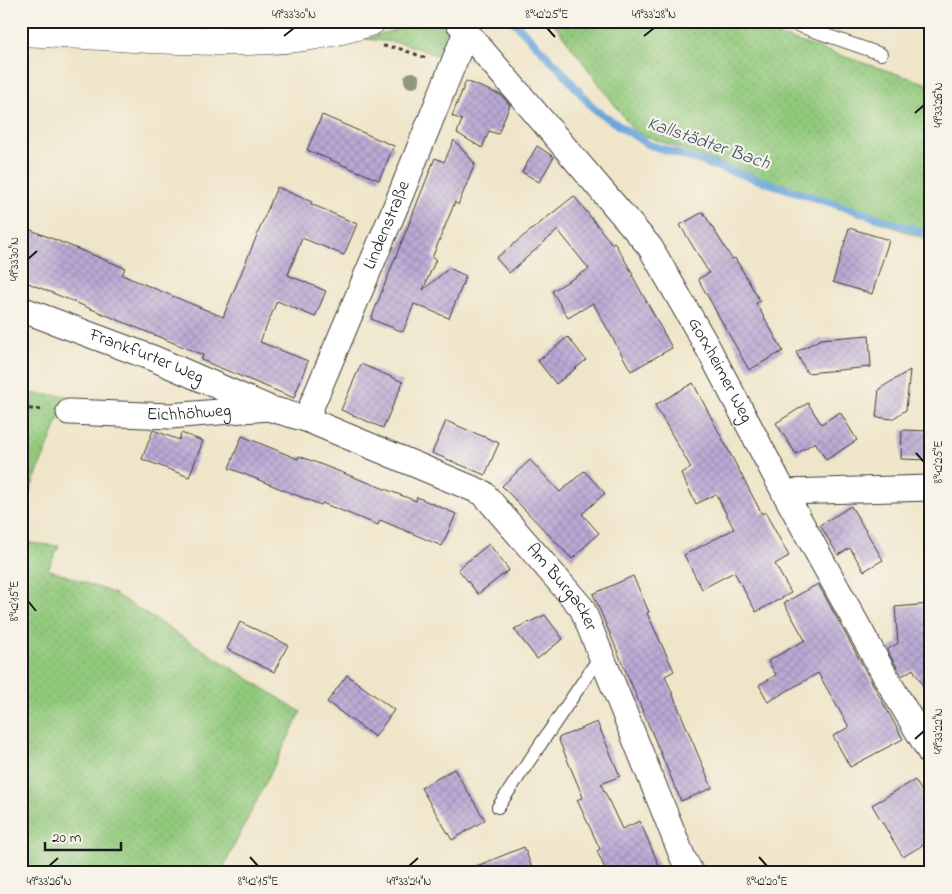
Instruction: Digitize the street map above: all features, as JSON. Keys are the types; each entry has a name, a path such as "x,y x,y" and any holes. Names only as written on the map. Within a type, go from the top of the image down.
{"main road":[{"path":"21,32 214,42 266,40 326,33 377,34"}],"street":[{"name":"Lindenstraße","path":"306,419 398,201 451,68 461,27"},
{"name":"Gorxheimer Weg","path":"461,27 650,247 708,348 784,492 888,681 931,754"},
{"name":"Frankfurter Weg","path":"21,309 155,359 268,408"},
{"name":"Eichhöhweg","path":"69,412 170,416 268,408 306,419"},
{"name":"Am Burgacker","path":"306,419 483,493 582,608 683,858 691,873"},
{"path":"784,492 931,488"}],"lane":[{"path":"785,21 881,54"},
{"path":"498,807 601,655"}],"path":[{"path":"377,34 398,48 451,68"}],"green space":[{"path":"423,21 436,21 449,31 452,44 448,59 402,43 365,39"},
{"path":"552,21 754,21 763,30 931,85 931,241 635,132"},
{"path":"21,393 68,396 21,513"},
{"path":"21,542 59,546 48,569 113,593 301,712 224,866 228,873 21,873"}],"building":[{"path":"466,81 501,95 510,105 498,134 489,131 482,148 457,133 462,120 452,116"},
{"path":"322,115 394,146 379,180 307,150"},
{"path":"454,140 475,164 458,205 455,202 432,258 436,259 423,290 449,268 466,276 449,318 414,304 403,332 371,319 435,158 444,162"},
{"path":"537,146 554,157 539,182 522,172"},
{"path":"277,187 357,224 344,255 302,238 288,275 326,291 315,317 277,301 260,342 308,361 294,398 201,360 203,355 21,280 21,226 125,268 122,275 223,317"},
{"path":"574,196 612,244 614,242 672,348 631,371 593,303 568,318 552,291 589,269 558,230 509,273 496,258"},
{"path":"703,212 732,259 735,258 760,301 756,303 783,351 749,370 698,279 709,273 680,225"},
{"path":"849,228 889,240 872,294 833,282"},
{"path":"869,335 871,367 807,373 796,352 821,339"},
{"path":"568,337 586,360 556,384 538,361"},
{"path":"361,364 403,382 383,428 341,410"},
{"path":"910,370 906,410 892,419 876,417 879,389"},
{"path":"693,383 762,514 765,512 789,556 775,564 791,593 756,612 734,572 702,589 684,555 734,529 716,494 696,504 681,473 691,468 655,405"},
{"path":"808,403 821,424 840,412 857,440 826,460 815,442 796,454 776,423"},
{"path":"446,421 499,443 485,475 432,453"},
{"path":"153,430 179,440 181,433 203,441 189,477 142,459"},
{"path":"902,430 931,431 931,460 901,459"},
{"path":"242,436 298,459 299,456 416,501 417,497 456,514 442,546 380,520 378,525 322,503 321,505 229,468"},
{"path":"530,460 560,492 584,471 605,493 582,514 599,533 572,559 502,486"},
{"path":"851,506 883,560 864,571 850,548 838,555 820,525"},
{"path":"489,544 509,570 478,594 458,569"},
{"path":"633,576 649,612 647,613 674,671 665,676 712,788 681,801 593,594"},
{"path":"818,584 903,739 850,767 833,736 849,727 818,673 768,702 759,685 776,675 768,661 805,640 784,603"},
{"path":"931,604 931,699 913,669 902,676 887,650 898,643 895,607"},
{"path":"545,615 563,639 537,659 514,629"},
{"path":"240,622 288,645 274,672 227,649"},
{"path":"347,675 394,710 375,737 327,702"},
{"path":"597,722 620,776 601,784 622,829 640,821 662,873 607,873 597,851 600,849 577,800 583,797 558,738"},
{"path":"454,769 485,820 452,840 421,788"},
{"path":"915,780 931,807 931,840 903,857 872,805"},
{"path":"524,847 534,873 462,873 462,872"}],"waterway":[{"name":"Kallstädter Bach","path":"513,21 559,68 595,110 647,144 931,235"}]}
